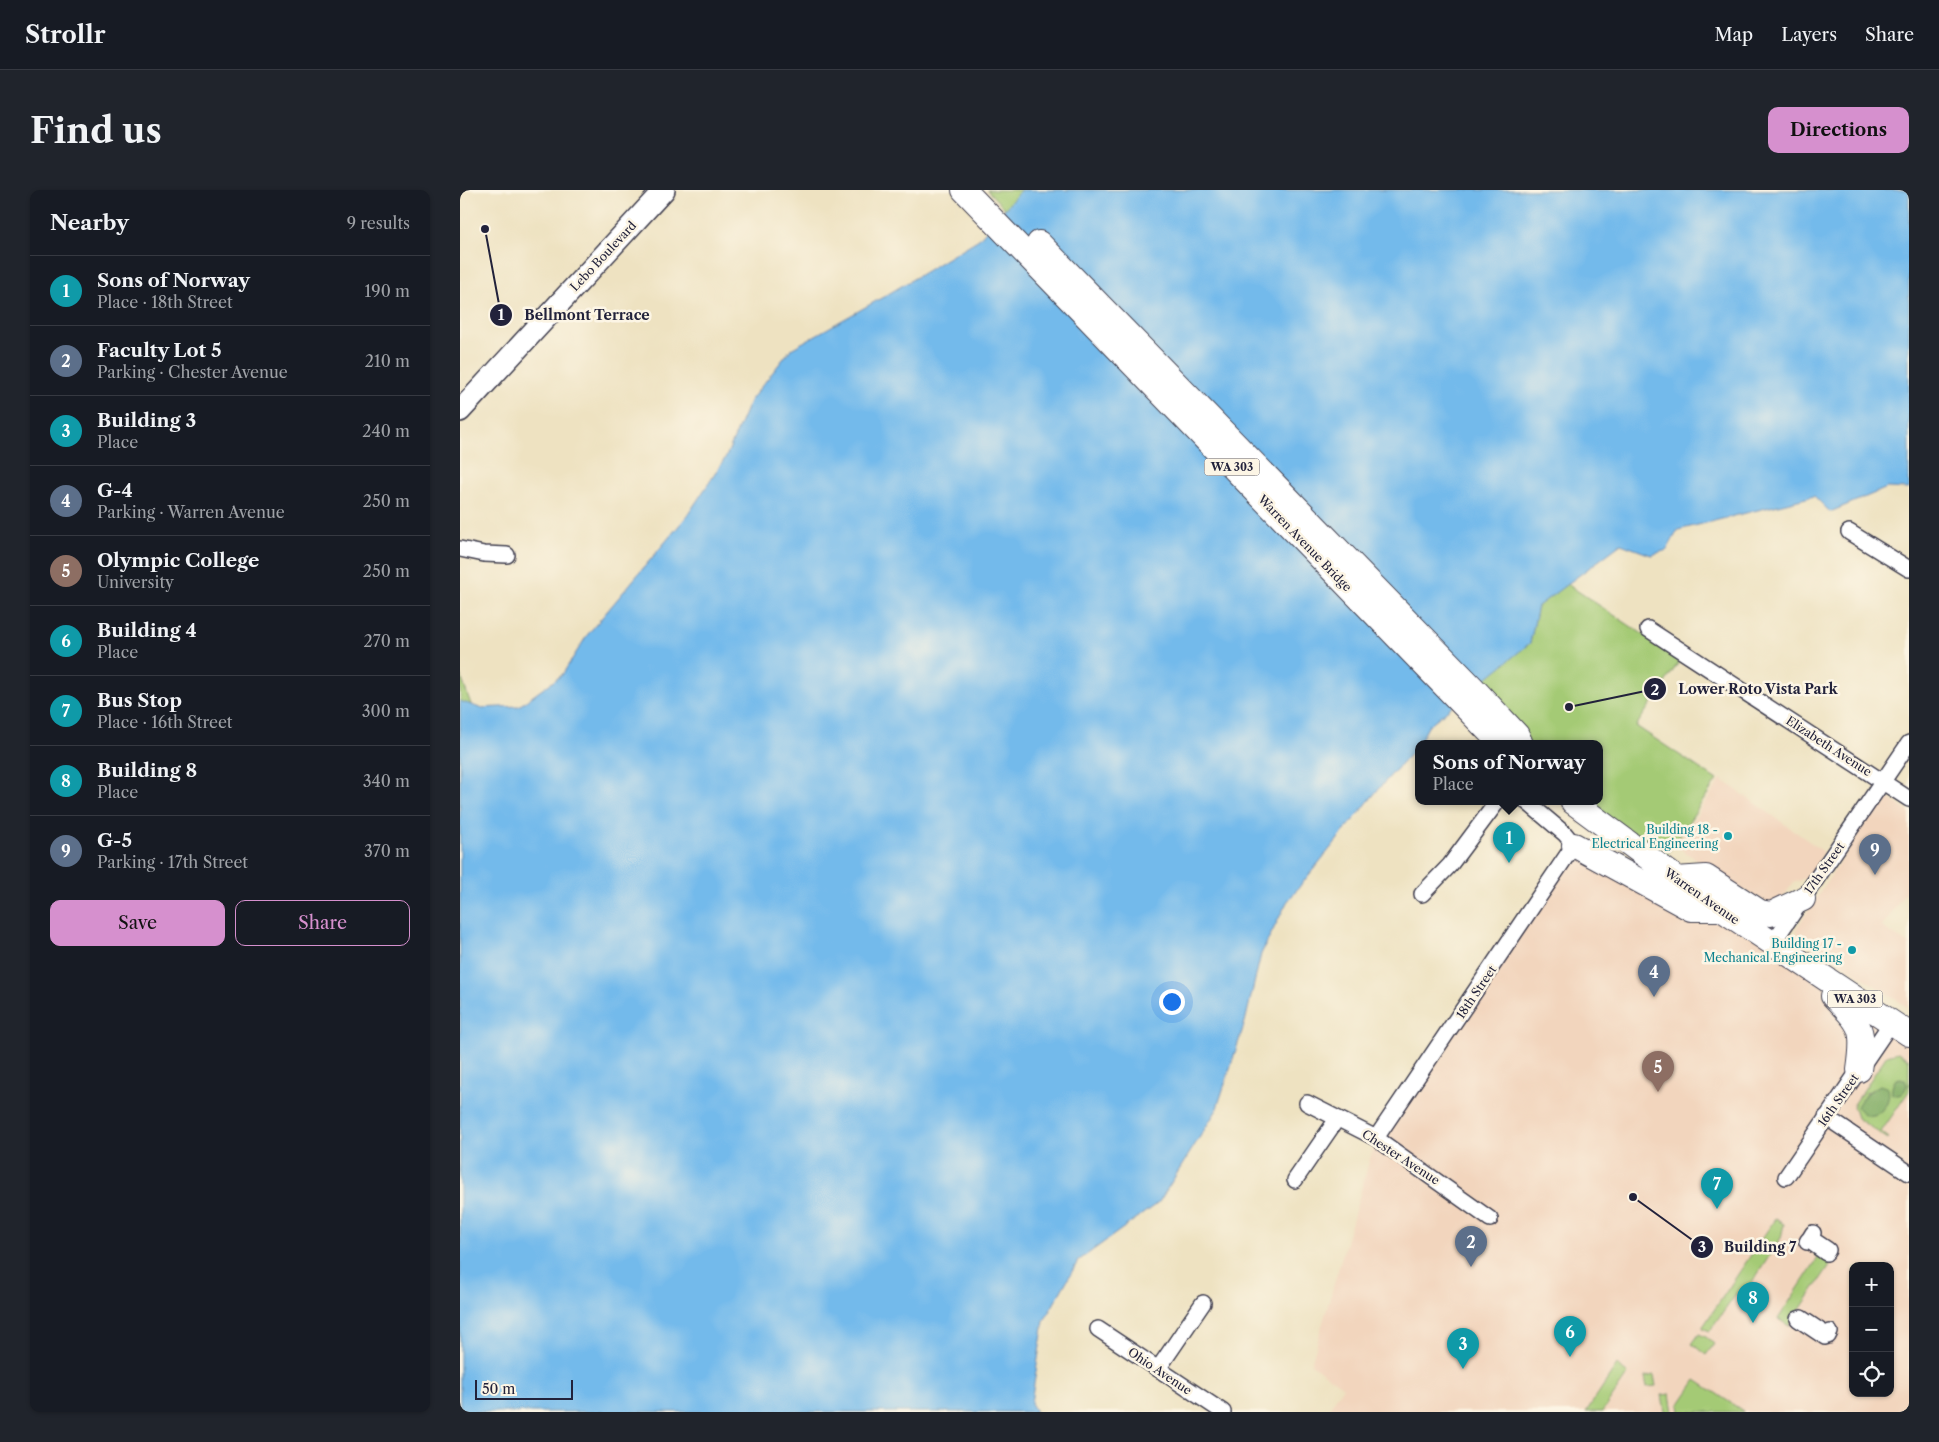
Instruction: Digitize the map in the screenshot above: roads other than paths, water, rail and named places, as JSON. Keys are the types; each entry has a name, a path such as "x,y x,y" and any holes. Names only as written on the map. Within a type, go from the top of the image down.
{"main road":[{"name":"Lebo Boulevard","path":"460,411 664,190"},
{"name":"Warren Avenue Bridge","path":"964,190 1497,740"},
{"name":"Warren Avenue Bridge","path":"987,190 1473,688 1517,735 1519,740"},
{"name":"Warren Avenue","path":"1577,805 1676,879 1900,1029"},
{"path":"1574,845 1691,909 1721,909"},
{"path":"1676,879 1706,878 1760,912 1771,914 1803,899"},
{"path":"1818,975 1819,982 1852,1015 1860,1026 1862,1045 1859,1070"}],"street":[{"path":"1849,532 1909,569"},
{"path":"460,549 484,554 507,555"},
{"name":"Elizabeth Avenue","path":"1648,629 1909,799"},
{"name":"17th Street","path":"1772,944 1909,743"},
{"path":"1422,894 1450,865 1495,805"},
{"path":"1531,805 1566,834 1574,845"},
{"name":"18th Street","path":"1376,1138 1574,845"},
{"name":"16th Street","path":"1786,1177 1859,1070 1900,1029"},
{"name":"Chester Avenue","path":"1307,1103 1376,1138 1490,1219"},
{"path":"1826,1117 1909,1173"},
{"path":"1295,1180 1337,1119"},
{"path":"1158,1369 1203,1304"},
{"name":"Ohio Avenue","path":"1098,1329 1223,1412"}],"water":[{"path":"1021,190 1909,190 1909,489 1887,488 1830,512 1814,496 1678,530 1667,550 1651,555 1621,544 1538,606 1530,643 1429,725 1421,740 1415,740 1415,749 1380,787 1287,902 1261,954 1245,1022 1216,1111 1159,1202 1078,1261 1044,1321 1031,1403 1036,1412 460,1412 460,701 480,708 519,706 562,675 588,634 687,516 726,457 750,401 791,349 885,296 979,239"}],"place":[{"name":"Bellmont Terrace","path":"485,229"},
{"name":"Lower Roto Vista Park","path":"1569,707"},
{"name":"Building 18 - Electrical Engineering","path":"1728,836"},
{"name":"Sons of Norway","path":"1509,863"},
{"name":"G-5","path":"1875,875"},
{"name":"Building 17 - Mechanical Engineering","path":"1852,950"},
{"name":"G-4","path":"1654,997"},
{"name":"Olympic College","path":"1658,1092"},
{"name":"Building 7","path":"1633,1197"},
{"name":"Bus Stop","path":"1717,1209"},
{"name":"Faculty Lot 5","path":"1471,1267"},
{"name":"Building 8","path":"1753,1323"},
{"name":"Building 4","path":"1570,1357"},
{"name":"Building 3","path":"1463,1369"}]}
